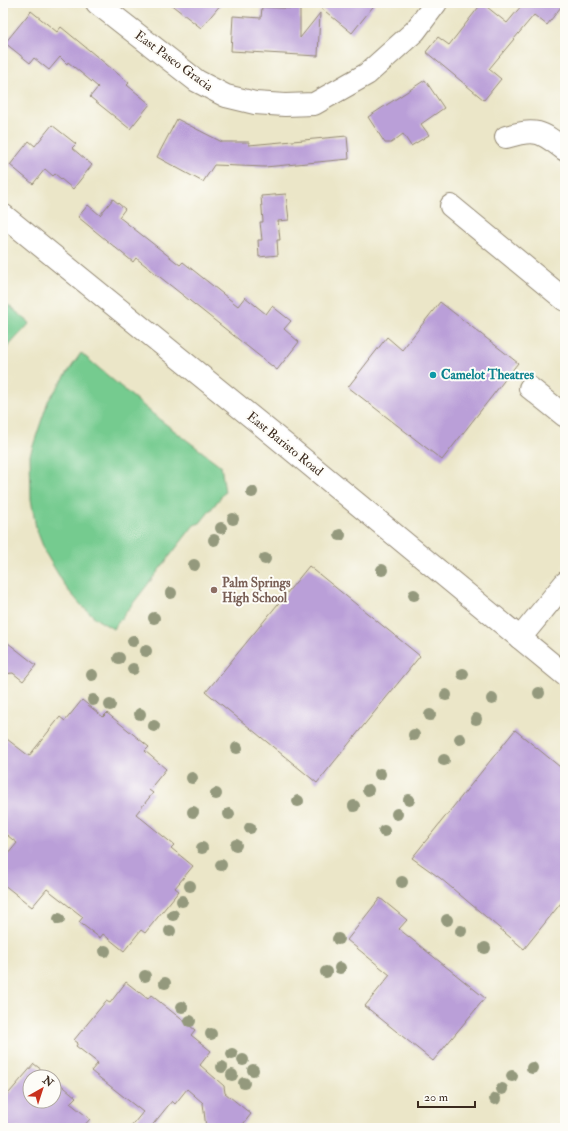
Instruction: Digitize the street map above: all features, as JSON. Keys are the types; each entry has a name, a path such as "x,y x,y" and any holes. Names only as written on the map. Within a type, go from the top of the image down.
{"street":[{"name":"East Paseo Gracia","path":"97,3 197,81 226,96 255,103 285,105 314,104 367,74 415,31 436,3"},
{"path":"506,137 523,132 535,132 547,136 565,150"},
{"path":"451,206 565,300"},
{"name":"East Baristo Road","path":"3,215 275,436 565,675"},
{"path":"530,388 565,416"},
{"path":"520,638 565,583"}],"green space":[{"path":"3,301 30,323 3,352"},
{"path":"81,353 159,419 221,466 225,492 200,523 194,525 113,629 98,620 82,606 67,589 46,554 36,528 31,499 30,455 48,401"}],"building":[{"path":"169,3 222,3 201,28"},
{"path":"315,3 376,3 352,33"},
{"path":"482,3 507,23 522,5 519,3 564,3 547,25 534,15 489,69 501,79 484,100 426,52 438,37 449,45"},
{"path":"262,7 300,9 300,38 320,13 318,56 231,51 233,16 261,18"},
{"path":"31,11 57,32 61,27 129,83 127,85 150,104 130,129 90,97 98,87 68,62 67,64 60,57 49,70 34,58 30,63 5,43"},
{"path":"425,80 444,108 421,124 429,135 411,146 403,134 391,143 385,143 368,117"},
{"path":"177,119 222,142 249,142 249,145 347,136 349,159 265,167 214,165 203,182 157,157"},
{"path":"52,125 76,144 72,148 92,165 73,189 55,174 53,176 45,169 33,184 10,165 29,141 35,146"},
{"path":"286,194 289,220 278,221 280,240 277,240 278,255 259,257 258,240 262,240 260,222 263,222 261,196"},
{"path":"113,199 125,209 119,217 180,265 183,262 238,306 245,297 266,314 272,306 291,321 284,329 299,342 277,370 136,258 133,262 78,217 88,205 100,215"},
{"name":"Camelot Theatres","path":"440,302 518,363 442,460 348,387 387,337 402,350"},
{"path":"309,566 420,656 317,783 206,692"},
{"path":"3,639 36,665 23,681 13,673 3,674"},
{"path":"82,700 103,717 107,713 149,747 145,751 166,769 149,790 153,793 136,814 174,845 171,848 193,866 175,888 179,891 145,933 141,930 124,951 103,934 100,938 79,922 83,917 47,889 32,907 3,884 3,860 17,843 3,832 3,736 29,756 60,717 65,721"},
{"path":"515,730 565,771 565,898 524,949 440,878 412,858"},
{"path":"380,898 407,920 399,929 485,998 433,1061 365,1006 390,975 347,940"},
{"path":"126,982 148,999 151,995 195,1030 191,1035 211,1051 200,1065 224,1086 225,1093 251,1114 240,1128 206,1128 203,1103 187,1089 175,1104 172,1101 150,1128 130,1128 143,1112 91,1071 98,1063 76,1046 78,1043 74,1040 106,1001 110,1003"},
{"path":"34,1064 41,1069 30,1069"},
{"path":"22,1078 22,1109 62,1109 62,1086 76,1097 70,1103 90,1119 82,1128 3,1128 3,1100"}],"place":[{"name":"Camelot Theatres","path":"433,375"},
{"name":"Palm Springs High School","path":"214,590"}]}
